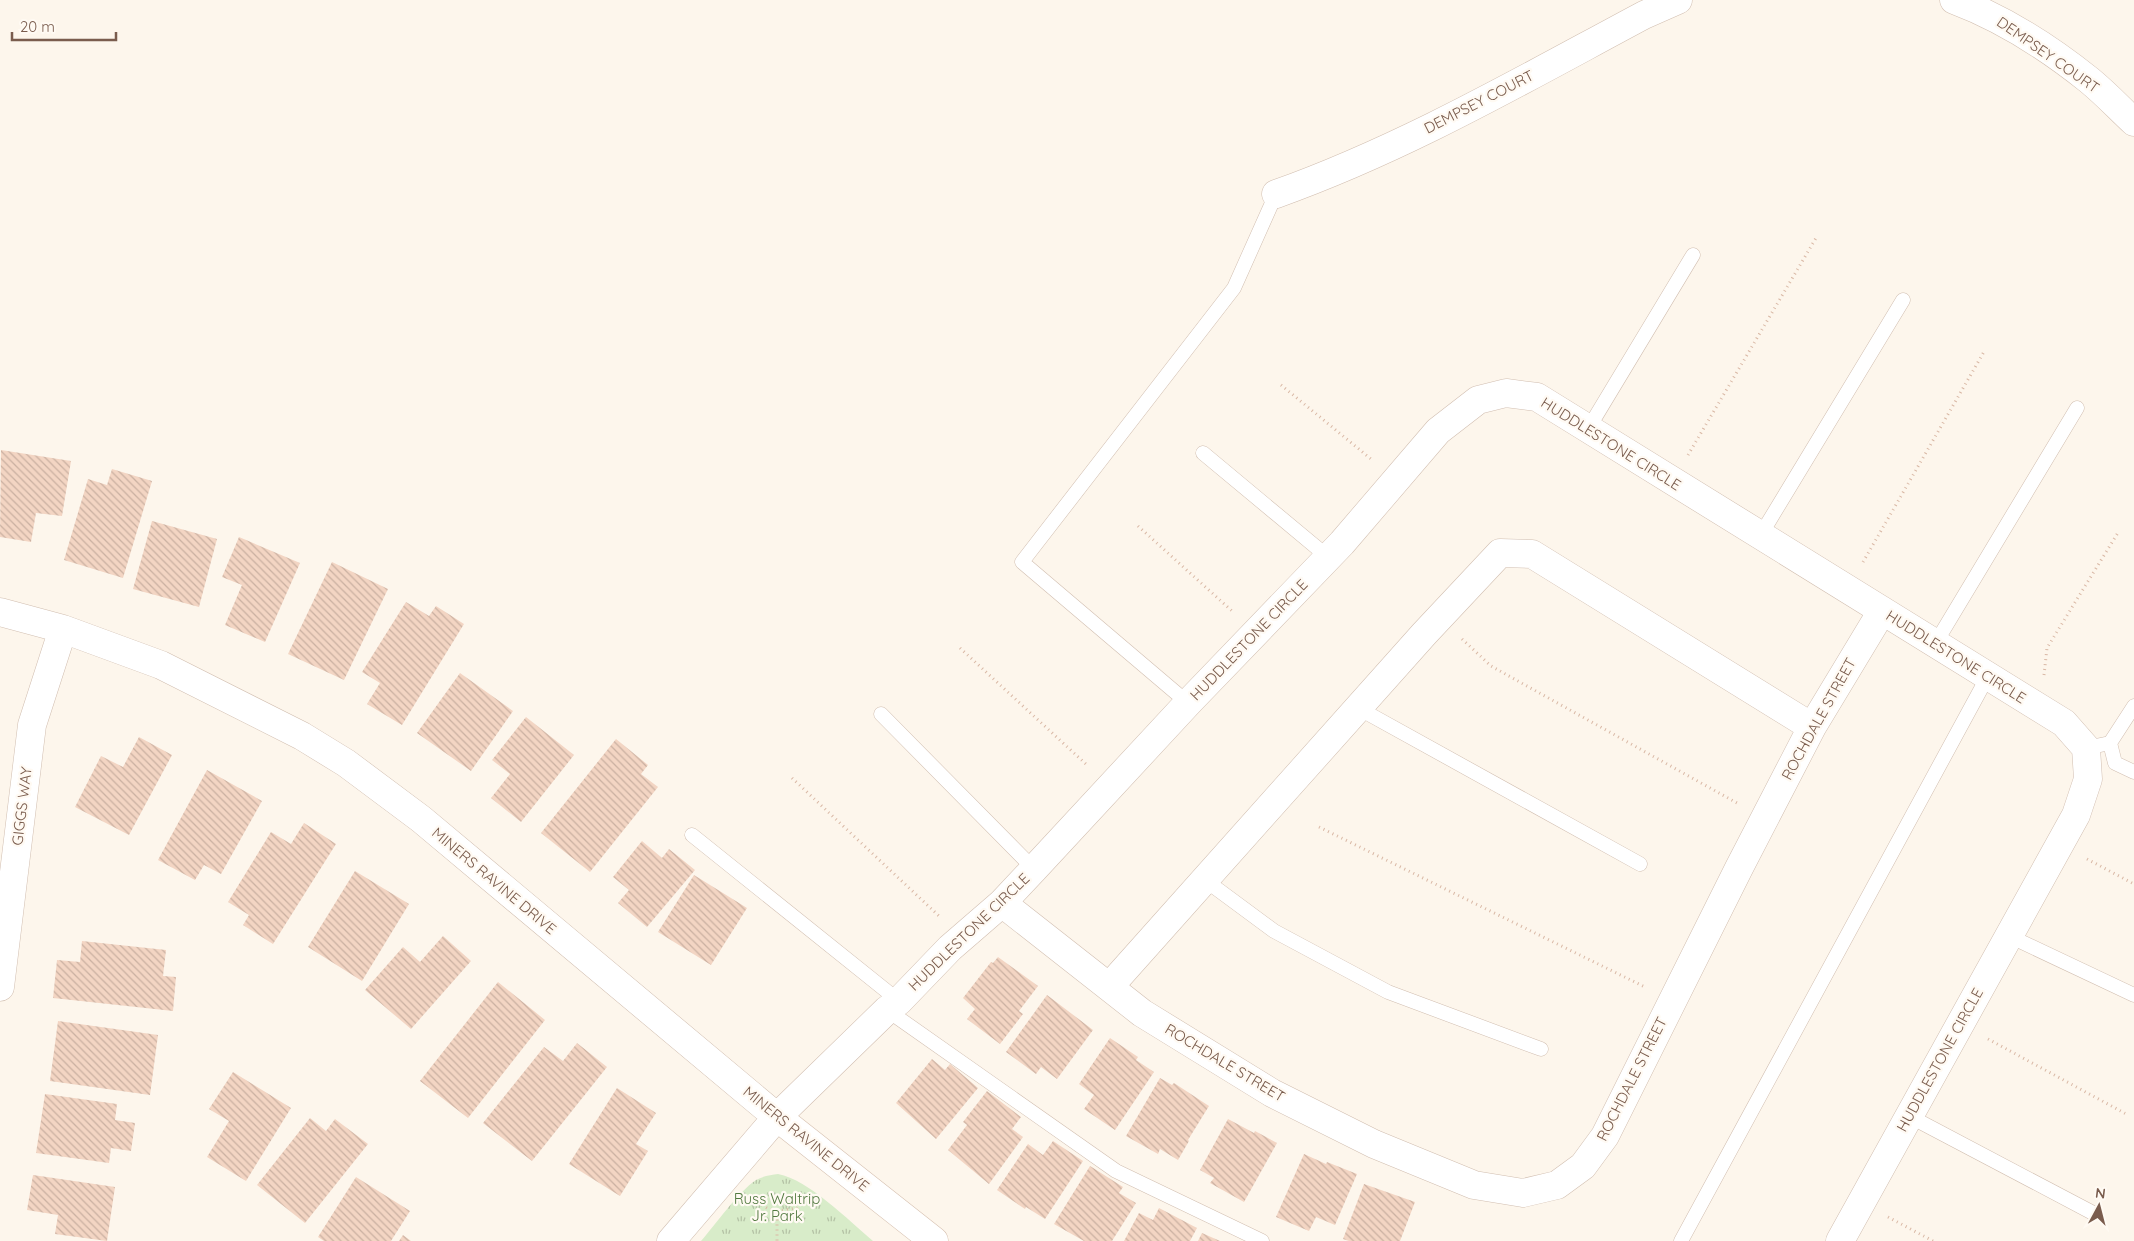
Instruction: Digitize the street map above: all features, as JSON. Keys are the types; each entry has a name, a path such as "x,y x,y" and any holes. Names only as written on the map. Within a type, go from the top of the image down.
{"street":[{"name":"DEMPSEY COURT","path":"1276,194 1335,172 1446,120 1678,0"},
{"name":"DEMPSEY COURT","path":"1954,0 1985,12 2037,44 2089,80 2134,122"},
{"name":"HUDDLESTONE CIRCLE","path":"671,1241 777,1117 961,938 1002,903 1188,703 1328,557 1438,431 1478,400 1506,394 1537,397 2064,723 2098,746 2076,815 1840,1241"},
{"path":"1109,987 1358,708 1500,553 1532,554 1812,727"},
{"name":"ROCHDALE STREET","path":"1002,903 1142,1013 1272,1093 1365,1140 1474,1185 1523,1193 1557,1184 1583,1166 1605,1136 1812,727 1882,611"},
{"name":"MINERS RAVINE DRIVE","path":"0,612 62,629 161,665 302,736 346,763 421,819 777,1117 934,1241"},
{"name":"GIGGS WAY","path":"0,986 32,725 62,629"}],"lane":[{"path":"1188,703 1022,562 1234,288 1276,194"},
{"path":"1588,429 1693,255"},
{"path":"1760,536 1903,300"},
{"path":"1935,644 2077,408"},
{"path":"1203,453 1328,557"},
{"path":"1680,1241 1988,676"},
{"path":"2134,706 2098,746 2115,763 2134,772"},
{"path":"1358,708 1640,864"},
{"path":"881,714 1034,869"},
{"path":"692,835 893,1006 1116,1171 1262,1241"},
{"path":"1205,880 1274,931 1388,992 1541,1049"},
{"path":"2009,936 2134,995"},
{"path":"1909,1116 2093,1213"}],"path":[{"path":"1673,482 1816,238"},
{"path":"1850,592 1850,583 1985,350"},
{"path":"1281,386 1396,480"},
{"path":"1138,526 1256,632"},
{"path":"2041,709 2047,648 2119,530"},
{"path":"1440,618 1491,666 1765,819"},
{"path":"960,648 1110,787"},
{"path":"792,778 961,938"},
{"path":"1319,827 1673,1000"},
{"path":"2060,845 2134,884"},
{"path":"1960,1024 2128,1115"},
{"path":"746,1195 767,1208 777,1211 797,1208 807,1197"},
{"path":"1862,1202 1934,1241"},
{"path":"777,1211 777,1241"}],"green space":[{"name":"Russ Waltrip Jr. Park","path":"778,1174 790,1178 815,1192 873,1241 701,1241 749,1185 761,1178"}],"building":[{"path":"1,450 71,461 62,516 36,513 31,542 0,537"},
{"path":"112,469 152,481 123,578 64,560 88,479 107,485"},
{"path":"152,521 217,539 199,607 133,589"},
{"path":"239,537 300,563 265,642 225,625 242,585 222,577"},
{"path":"332,562 388,589 344,680 288,654"},
{"path":"406,602 429,616 436,606 464,624 402,725 367,704 380,683 362,672"},
{"path":"460,673 513,711 471,771 417,733"},
{"path":"526,717 574,755 521,822 491,798 510,774 492,760"},
{"path":"139,737 172,755 129,835 75,807 101,756 123,767"},
{"path":"616,739 648,765 641,774 658,787 590,872 541,833"},
{"path":"207,770 262,801 221,874 204,865 195,880 158,860"},
{"path":"304,823 336,844 273,944 243,925 249,915 228,902 271,832 291,844"},
{"path":"642,841 662,858 669,849 695,870 647,927 618,903 629,890 613,877"},
{"path":"355,871 409,904 362,981 308,947"},
{"path":"694,875 747,908 711,965 658,932"},
{"path":"443,936 471,961 411,1029 365,990 403,947 420,962"},
{"path":"82,941 166,950 163,976 176,977 173,1011 53,998 57,960 80,962"},
{"path":"998,957 1038,986 1019,1011 1023,1014 1000,1044 967,1019 975,1009 963,998 991,962 993,963"},
{"path":"498,982 545,1020 468,1118 420,1081"},
{"path":"1047,995 1093,1030 1057,1079 1041,1067 1036,1074 1006,1052"},
{"path":"58,1021 158,1035 150,1095 50,1081"},
{"path":"1110,1038 1138,1057 1136,1060 1154,1072 1115,1130 1084,1109 1094,1095 1079,1084"},
{"path":"577,1043 607,1067 532,1161 483,1123 544,1047 563,1061"},
{"path":"932,1059 945,1070 950,1064 978,1088 936,1139 896,1103"},
{"path":"233,1072 291,1108 246,1181 207,1157 229,1121 209,1109"},
{"path":"1160,1078 1172,1085 1174,1083 1209,1106 1178,1160 1160,1149 1158,1154 1126,1136"},
{"path":"617,1088 656,1113 636,1144 648,1151 620,1196 569,1164"},
{"path":"987,1091 1021,1117 1012,1129 1023,1137 989,1184 948,1150 967,1125 963,1122"},
{"path":"45,1094 117,1104 115,1120 135,1123 131,1151 111,1148 109,1163 36,1153"},
{"path":"310,1118 326,1131 335,1119 368,1144 305,1223 257,1185"},
{"path":"1228,1119 1277,1143 1244,1202 1210,1183 1214,1178 1200,1170"},
{"path":"1053,1141 1083,1161 1045,1219 1026,1207 1025,1209 997,1190 1028,1144 1043,1155"},
{"path":"1304,1154 1326,1164 1327,1162 1357,1174 1335,1225 1316,1217 1309,1231 1276,1217"},
{"path":"1090,1166 1123,1187 1119,1193 1136,1203 1112,1241 1084,1241 1054,1224"},
{"path":"33,1175 115,1187 107,1241 55,1234 58,1215 27,1210"},
{"path":"356,1177 410,1211 391,1241 324,1241 318,1237"},
{"path":"1364,1184 1415,1202 1400,1241 1349,1241 1343,1239"},
{"path":"1159,1208 1197,1228 1190,1241 1124,1241 1139,1213 1153,1220"},
{"path":"1202,1233 1220,1241 1198,1241"},
{"path":"403,1235 411,1241 399,1241"}]}
